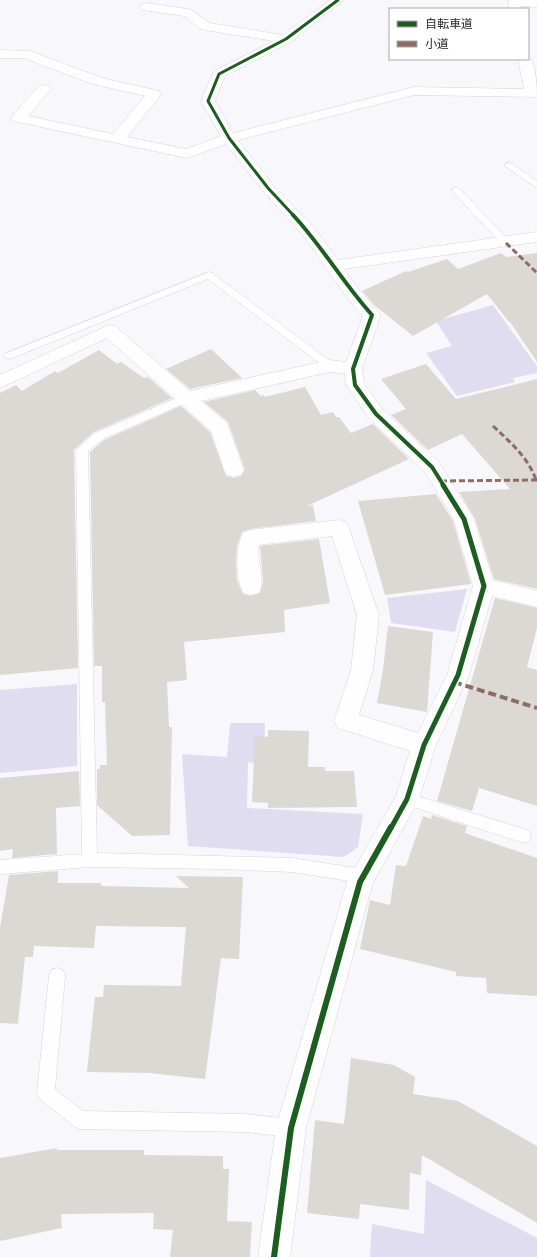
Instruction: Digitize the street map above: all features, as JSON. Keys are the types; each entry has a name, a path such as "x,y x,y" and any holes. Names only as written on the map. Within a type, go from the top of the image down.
{"street":[{"path":"274,1257 291,1128 362,876 407,799 424,744 458,675 484,586 464,518 432,467 376,414 355,385 352,369 372,315 354,295 309,232 268,188 229,138 208,101 218,74 286,39 338,0"},
{"path":"515,8 514,2 537,3"},
{"path":"146,6 188,13 205,26 286,39"},
{"path":"0,54 25,54 98,81 154,94 117,139"},
{"path":"44,88 18,118 187,154 229,138 414,91 534,93 525,60"},
{"path":"333,266 506,243 537,237"},
{"path":"0,382 109,330 220,428 234,470"},
{"path":"186,398 330,366 352,369"},
{"path":"251,587 247,552 250,538 340,528 368,615 362,670 346,721 424,744"},
{"path":"484,586 537,599"}],"lane":[{"path":"509,165 537,185"},
{"path":"456,190 506,243"},
{"path":"8,356 209,275 330,366"},
{"path":"90,860 82,450 99,436 186,398"},
{"path":"407,799 524,836"},
{"path":"0,867 90,860 220,862 292,865 362,876"},
{"path":"57,976 46,1093 80,1120 245,1123 291,1128"}],"shaded area":[{"path":"493,305 537,366 537,373 513,378 515,382 457,396 426,353 452,346 436,321"},
{"path":"467,589 455,632 391,623 387,598"},
{"path":"77,684 77,766 0,773 0,690"},
{"path":"230,723 265,723 264,758 257,763 248,762 247,808 363,814 358,847 344,857 188,846 182,754 227,757"},
{"path":"426,1180 537,1238 537,1257 370,1257 372,1224 424,1234"}],"building":[{"path":"501,253 506,257 537,253 537,362 510,322 487,294 413,336 374,305 362,291 406,271 408,272 447,259 458,269"},
{"path":"211,349 242,378 190,389 166,369"},
{"path":"99,350 117,364 121,362 144,378 148,377 172,398 94,432 74,450 78,668 0,675 0,393 16,385 22,391 55,371 58,373"},
{"path":"426,364 456,399 537,379 537,589 494,579 475,519 459,492 510,489 462,434 428,450 391,415 406,409 381,379"},
{"path":"305,387 321,415 333,412 336,417 339,417 351,433 373,424 409,459 307,506 313,505 316,521 250,529 242,532 237,546 236,563 237,580 243,594 251,596 260,593 263,582 260,546 319,539 330,603 284,610 285,632 184,642 187,680 167,682 169,727 172,727 170,835 132,836 97,805 97,769 100,769 100,765 107,765 105,702 102,702 102,666 94,666 90,452 104,440 181,406 210,432 226,476 234,478 241,476 245,470 228,422 204,402 255,390 261,396 264,395 265,397"},
{"path":"436,494 453,521 471,584 385,595 358,501"},
{"path":"495,598 537,608 537,628 527,667 537,670 537,806 479,788 472,811 437,801"},
{"path":"388,626 433,632 427,712 377,703 383,670"},
{"path":"268,730 309,731 308,767 325,767 325,771 354,771 357,807 268,808 268,803 252,802 255,735 268,737"},
{"path":"79,771 80,806 56,808 57,854 12,858 13,849 0,851 0,778"},
{"path":"432,815 467,826 465,833 537,858 537,996 487,993 486,978 456,976 456,972 360,949 370,900 390,905 396,865 406,866 423,816 431,819"},
{"path":"58,871 58,883 101,883 101,886 189,888 176,876 243,877 239,959 221,958 205,1079 149,1073 87,1072 95,997 103,997 104,985 181,986 186,927 96,926 94,948 34,946 33,957 25,957 18,1024 0,1023 0,928 9,875"},
{"path":"351,1058 394,1065 415,1077 413,1094 458,1101 537,1146 537,1223 422,1155 421,1175 410,1173 409,1210 360,1204 359,1219 307,1213 315,1120 344,1124"},
{"path":"57,1148 57,1150 144,1150 144,1155 223,1156 223,1169 229,1169 227,1221 252,1222 250,1257 170,1257 173,1230 153,1229 154,1213 61,1214 62,1228 0,1241 0,1158"}],"marked path":[{"path":"506,243 537,273"},
{"path":"493,426 524,457 536,480"},
{"path":"441,481 537,480"},
{"path":"454,682 537,708"}],"cycle path":[{"path":"274,1257 291,1128 360,882 407,799 424,745 458,675 484,586 464,519 432,467 376,414 355,385 353,369 372,315 354,295 309,232 268,188 229,138 208,101 219,74 286,39 338,0"}]}
